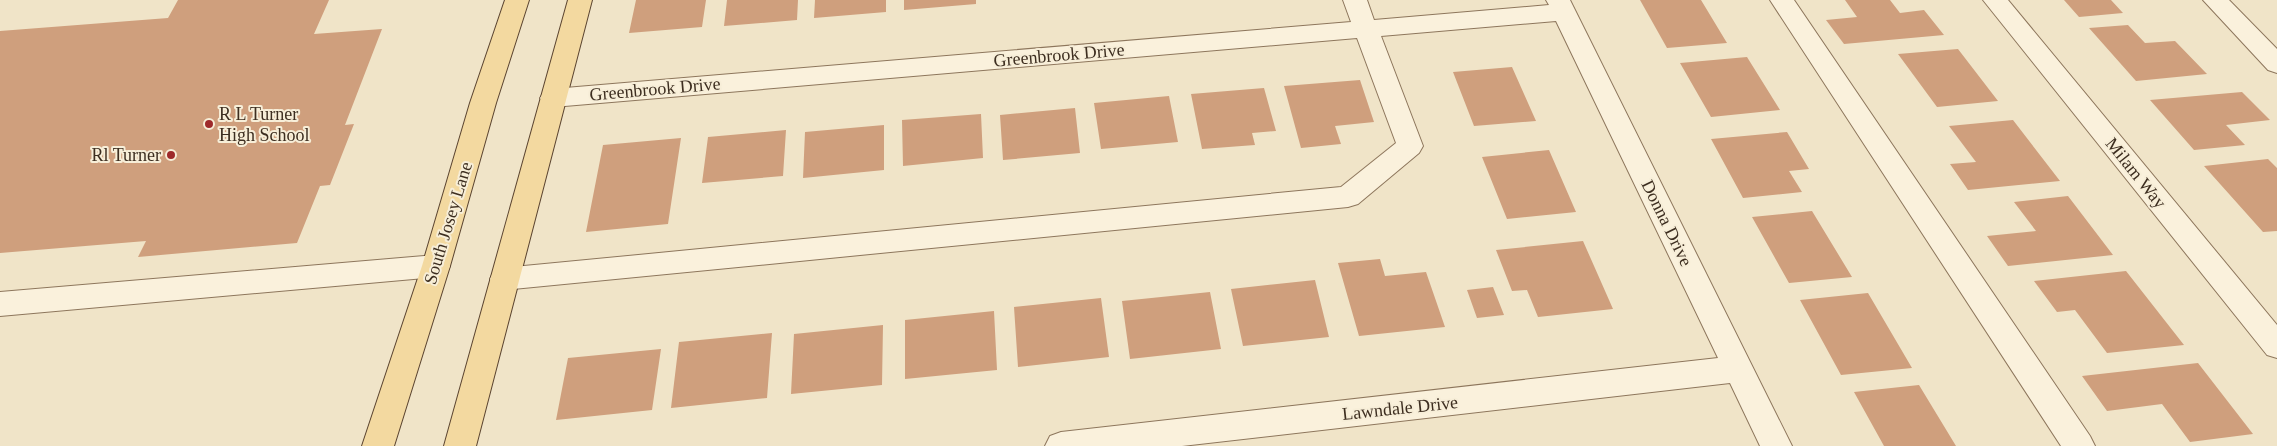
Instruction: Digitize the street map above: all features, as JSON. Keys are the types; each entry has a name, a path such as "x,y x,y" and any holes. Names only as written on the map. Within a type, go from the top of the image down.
{"main road":[{"name":"South Josey Lane","path":"378,446 436,266 484,103 517,0"},
{"path":"460,446 580,0"}],"street":[{"path":"504,279 1348,197 1410,146 1354,0"},
{"path":"1782,0 2079,446"},
{"name":"Milam Way","path":"1995,0 2277,346"},
{"path":"2214,0 2277,64"},
{"name":"Greenbrook Drive","path":"553,98 1365,29 1561,6"},
{"name":"Donna Drive","path":"1561,6 1776,446"},
{"path":"0,304 436,266"},
{"name":"Lawndale Drive","path":"1061,446 1738,369"}],"building":[{"name":"Rl Turner","path":"178,0 329,0 314,34 382,29 345,125 354,124 330,185 320,186 297,243 138,257 146,241 0,253 0,31 168,18"},
{"path":"636,0 706,0 702,27 629,33"},
{"path":"727,0 798,0 797,20 724,26"},
{"path":"815,0 886,0 886,12 814,18"},
{"path":"904,0 976,0 976,4 904,10"},
{"path":"1640,0 1701,0 1727,43 1667,48"},
{"path":"1845,0 1890,0 1900,13 1924,10 1944,35 1844,44 1826,20 1857,17"},
{"path":"2064,0 2111,0 2123,13 2079,17"},
{"path":"2128,25 2145,43 2175,41 2207,74 2136,81 2089,28"},
{"path":"1958,49 1998,101 1937,107 1898,54"},
{"path":"1747,57 1780,110 1711,117 1680,63"},
{"path":"1512,67 1536,121 1474,126 1453,72"},
{"path":"1360,80 1374,122 1335,126 1341,144 1301,148 1284,86"},
{"path":"1264,88 1276,131 1252,133 1255,145 1202,149 1191,94"},
{"path":"2242,92 2270,120 2226,125 2245,145 2194,150 2150,100"},
{"path":"1169,96 1178,142 1101,149 1094,103"},
{"path":"1075,108 1080,153 1003,160 1000,115"},
{"path":"981,114 983,158 903,166 902,120"},
{"path":"2013,120 2060,181 1968,190 1950,164 1976,162 1949,126"},
{"path":"884,125 884,170 803,178 805,132"},
{"path":"786,130 783,176 702,183 708,137"},
{"path":"1787,132 1809,169 1789,171 1802,192 1743,198 1711,139"},
{"path":"681,138 668,224 586,232 603,145"},
{"path":"1549,150 1576,212 1507,219 1482,157"},
{"path":"2268,159 2277,168 2277,231 2263,232 2204,166"},
{"path":"2068,196 2113,255 2008,266 1987,236 2036,231 2014,202"},
{"path":"1812,211 1852,277 1789,283 1752,217"},
{"path":"1583,241 1613,309 1538,317 1527,290 1512,291 1496,250"},
{"path":"1380,259 1385,276 1426,272 1445,327 1359,336 1338,263"},
{"path":"2126,271 2184,345 2107,353 2075,310 2057,312 2034,281"},
{"path":"1315,280 1329,337 1243,346 1231,289"},
{"path":"1493,287 1504,315 1477,318 1467,290"},
{"path":"1210,292 1221,349 1130,359 1122,301"},
{"path":"1868,293 1912,368 1841,375 1800,300"},
{"path":"1101,298 1109,357 1018,367 1014,307"},
{"path":"994,311 997,370 905,379 905,320"},
{"path":"883,325 882,385 791,394 794,334"},
{"path":"772,333 767,398 671,408 679,342"},
{"path":"661,349 652,410 556,420 568,358"},
{"path":"2198,363 2253,434 2190,442 2162,404 2107,411 2082,376"},
{"path":"1919,385 1956,446 1884,446 1854,392"}],"place":[{"name":"R L Turner High School","path":"209,124"},
{"name":"Rl Turner","path":"171,155"}]}
